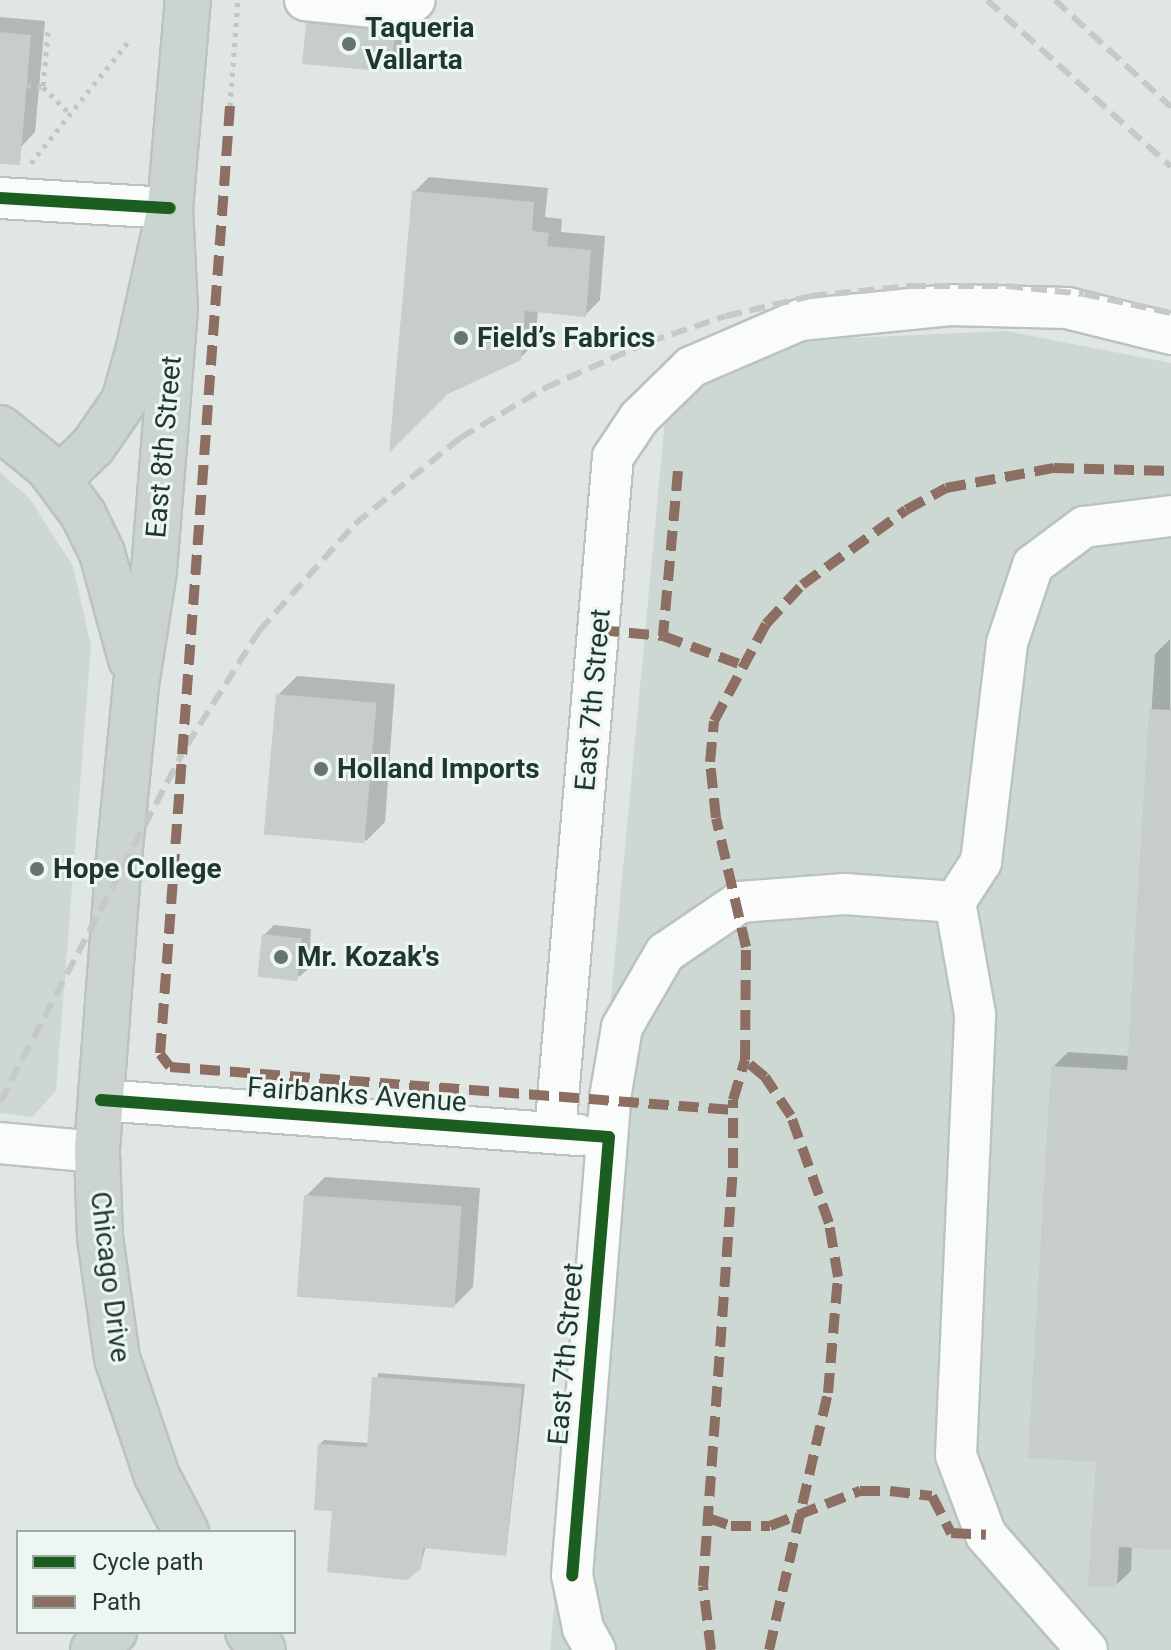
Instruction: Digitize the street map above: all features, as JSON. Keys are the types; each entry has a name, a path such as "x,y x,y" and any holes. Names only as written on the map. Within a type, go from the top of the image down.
{"main road":[{"name":"East 8th Street","path":"97,1152 136,685 154,571 175,309 170,208 188,0"},
{"name":"East 8th Street","path":"136,685 127,632 102,553 59,479 93,446 124,401 170,208"},
{"path":"0,428 59,479"},
{"name":"Chicago Drive","path":"97,1152 100,1237 117,1358 157,1476 185,1530"},
{"path":"93,1650 112,1634"},
{"path":"250,1634 263,1650"}],"street":[{"path":"305,0 402,10 415,0"},
{"path":"0,198 170,208"},
{"name":"East 7th Street","path":"555,1133 613,457 639,418 691,367 800,320 950,305 1067,308 1171,334"},
{"path":"1087,1650 986,1535 956,1455 975,1014 955,902 981,862 1007,643 1033,565 1084,527 1171,516"},
{"name":"East 7th Street","path":"595,1650 583,1628 572,1575 609,1137 622,1027 665,953 710,919 740,902 797,895 955,902"},
{"name":"Fairbanks Avenue","path":"101,1100 609,1137"},
{"path":"0,1143 97,1152"}],"path":[{"path":"230,106 238,0"},
{"path":"43,87 48,32"},
{"path":"27,169 131,38"},
{"path":"27,85 43,87 71,115"}],"shaded area":[{"path":"1006,331 1171,363 1171,1650 550,1650 668,387 803,340"},
{"name":"Hope College","path":"0,472 29,498 73,566 91,646 56,1091 32,1117 0,1113"}],"building":[{"name":"Taqueria Vallarta","path":"306,23 395,32 392,65 381,64 380,71 302,64"},
{"path":"0,32 31,35 20,165 0,164"},
{"name":"Field’s Fabrics","path":"412,191 534,202 532,231 549,233 547,246 591,250 586,317 525,311 521,360 448,394 389,453"},
{"name":"Holland Imports","path":"276,694 377,703 364,843 264,834"},
{"path":"1149,709 1171,710 1171,1550 1119,1547 1117,1587 1088,1586 1096,1462 1028,1458 1051,1066 1127,1070"},
{"name":"Mr. Kozak's","path":"262,934 302,938 297,981 258,977"},
{"path":"304,1195 462,1206 454,1308 297,1297"},
{"path":"372,1377 522,1388 506,1556 423,1548 421,1569 407,1580 327,1572 332,1511 314,1510 318,1444 367,1447"}],"railway":[{"path":"987,0 1171,167"},
{"path":"1055,0 1171,107"},
{"path":"0,1102 187,745 259,631 355,524 460,438 545,388 649,342 726,316 811,296 910,286 1007,286 1084,294 1171,313"}],"marked path":[{"path":"230,106 160,1054 170,1067 733,1110"},
{"path":"769,1650 828,1393 838,1277 829,1223 791,1116 765,1077 745,1060 746,947 716,818 710,762 714,721 766,624 802,585 906,510 946,488 1054,468 1171,471"},
{"path":"678,471 663,636 742,665"},
{"path":"599,630 663,636"},
{"path":"711,1650 703,1586 733,1168 733,1100 745,1060"},
{"path":"708,1518 731,1526 770,1526 860,1491 890,1491 932,1496 951,1533 986,1535"}],"cycle path":[{"path":"0,198 170,208"},
{"path":"101,1100 609,1137 572,1575"}],"place":[{"name":"Taqueria Vallarta","path":"349,44"},
{"name":"Field’s Fabrics","path":"461,338"},
{"name":"Holland Imports","path":"321,769"},
{"name":"Hope College","path":"37,869"},
{"name":"Mr. Kozak's","path":"281,957"}]}
